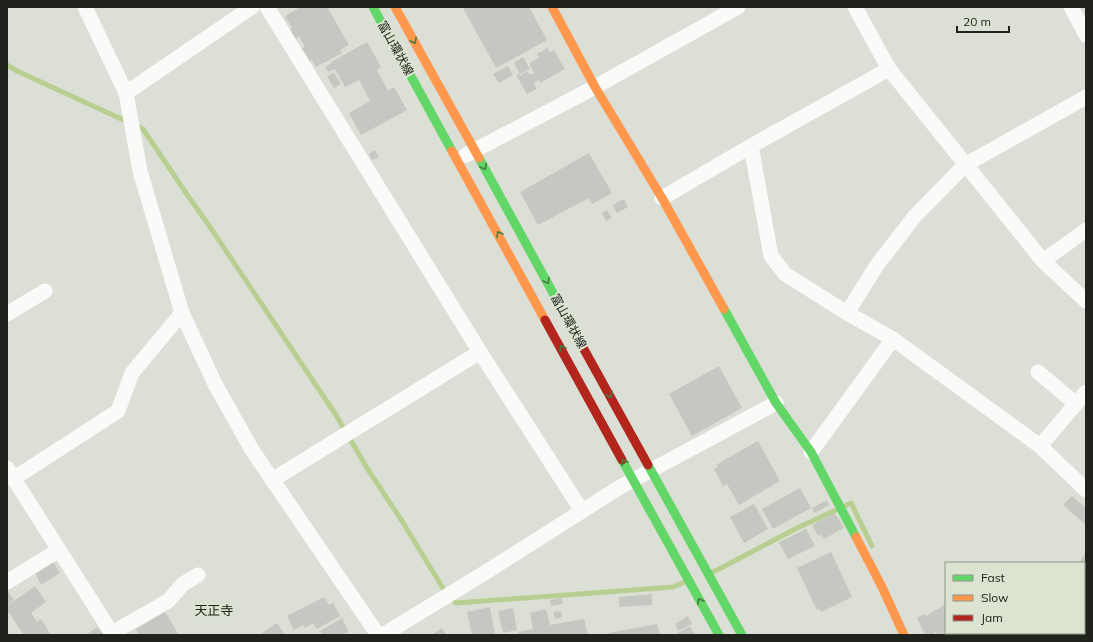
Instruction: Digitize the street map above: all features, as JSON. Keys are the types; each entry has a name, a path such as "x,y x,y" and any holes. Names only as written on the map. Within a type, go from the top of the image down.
{"main road":[{"name":"富山環状線","path":"373,7 719,635"},
{"name":"富山環状線","path":"395,7 742,635"},
{"path":"552,7 595,87 662,198 776,403 811,452 882,587 904,635"}],"street":[{"path":"85,7 126,93 140,171 182,313 215,384 252,450 378,635"},
{"path":"126,93 252,7"},
{"path":"266,7 480,352 582,511"},
{"path":"458,159 595,87 738,7"},
{"path":"855,7 889,69 1044,261 1086,301"},
{"path":"1071,7 1086,35"},
{"path":"662,198 751,146 889,69"},
{"path":"848,313 877,265 915,216 965,165 1086,97"},
{"path":"751,146 771,256 785,274 893,339 1040,446 1086,490"},
{"path":"1044,261 1086,230"},
{"path":"7,314 45,291"},
{"path":"182,313 132,373 118,411 10,474 113,634 168,601 183,584 198,575"},
{"path":"811,452 893,339"},
{"path":"272,480 480,352"},
{"path":"1038,372 1076,404"},
{"path":"1040,446 1086,392"},
{"path":"383,635 633,479 776,403"},
{"path":"7,582 59,550"}],"building":[{"path":"301,7 327,7 349,45 340,50 342,53 316,67 312,60 310,61 302,48 305,47 299,36 295,39 290,29 292,28 285,16"},
{"path":"529,7 547,40 496,68 463,8"},
{"path":"367,42 381,67 377,70 388,91 394,87 407,110 361,135 349,113 370,101 359,80 345,87 335,69 328,72 325,67 332,63 331,62"},
{"path":"547,48 550,52 554,50 565,69 540,83 539,80 534,83 537,89 527,94 516,75 519,73 520,76 527,71 530,75 534,73 529,63 539,58 537,54"},
{"path":"523,57 530,69 520,74 514,63"},
{"path":"508,66 513,75 499,83 493,74"},
{"path":"334,73 341,84 334,88 327,76"},
{"path":"375,150 379,157 372,160 369,154"},
{"path":"589,153 612,193 592,204 589,198 538,225 520,192"},
{"path":"624,199 628,207 617,213 612,205"},
{"path":"607,210 612,218 606,221 602,213"},
{"path":"719,366 742,408 692,436 669,394"},
{"path":"758,441 780,481 739,505 727,484 723,486 714,469 718,467 716,465"},
{"path":"800,488 811,508 773,529 762,509"},
{"path":"1072,496 1086,508 1086,525 1063,505"},
{"path":"827,500 829,505 814,513 812,508"},
{"path":"754,504 768,529 744,543 730,517"},
{"path":"835,513 844,528 824,539 821,534 818,536 812,525"},
{"path":"806,529 815,546 788,559 779,542"},
{"path":"831,552 852,597 821,612 819,609 817,610 797,568"},
{"path":"1086,552 1086,570 1085,562 1080,562"},
{"path":"53,562 60,573 41,585 35,573"},
{"path":"35,586 46,602 31,613 37,622 41,619 51,635 24,635 7,610 7,606"},
{"path":"7,590 14,600 7,605"},
{"path":"652,594 652,605 619,607 619,597"},
{"path":"1085,594 1086,595 1085,628"},
{"path":"324,597 329,605 333,603 340,616 317,629 313,623 305,628 303,625 294,630 287,616"},
{"path":"562,598 563,604 551,606 550,600"},
{"path":"945,605 945,634 938,635 936,632 931,635 925,635 917,618 925,614 926,616"},
{"path":"490,607 495,635 472,635 467,612"},
{"path":"513,608 517,630 503,633 498,611"},
{"path":"546,609 550,625 584,619 588,635 519,635 518,632 533,629 530,613"},
{"path":"561,611 562,617 555,619 553,612"},
{"path":"165,612 179,635 139,635 136,629"},
{"path":"688,616 692,624 678,631 675,624"},
{"path":"342,618 349,632 342,635 323,635 320,631"},
{"path":"277,623 285,635 259,635"},
{"path":"657,624 660,635 609,635 609,633"},
{"path":"690,626 695,635 674,635"},
{"path":"97,627 104,635 86,635"},
{"path":"442,628 446,635 432,635"},
{"path":"976,634 977,635 949,635"},
{"path":"1072,634 1073,635 1054,635"}],"waterway":[{"path":"7,65 143,129 336,415 367,468 402,521 444,590 456,603 673,587 685,582"},
{"path":"845,506 851,503 872,546"},
{"path":"713,572 797,528 836,510"}],"traffic: fast":[{"path":"373,7 452,151"},
{"path":"479,158 570,324"},
{"path":"724,309 776,403 811,452 856,537"},
{"path":"622,460 719,635"},
{"path":"648,465 742,635"}],"traffic: slow":[{"path":"395,7 479,158"},
{"path":"552,7 595,87 662,198 724,309"},
{"path":"452,151 545,320"},
{"path":"856,537 882,587 904,635"}],"traffic: jam":[{"path":"545,320 622,460"},
{"path":"570,324 648,465"}],"district":[{"name":"天正寺","path":"214,610"}]}
